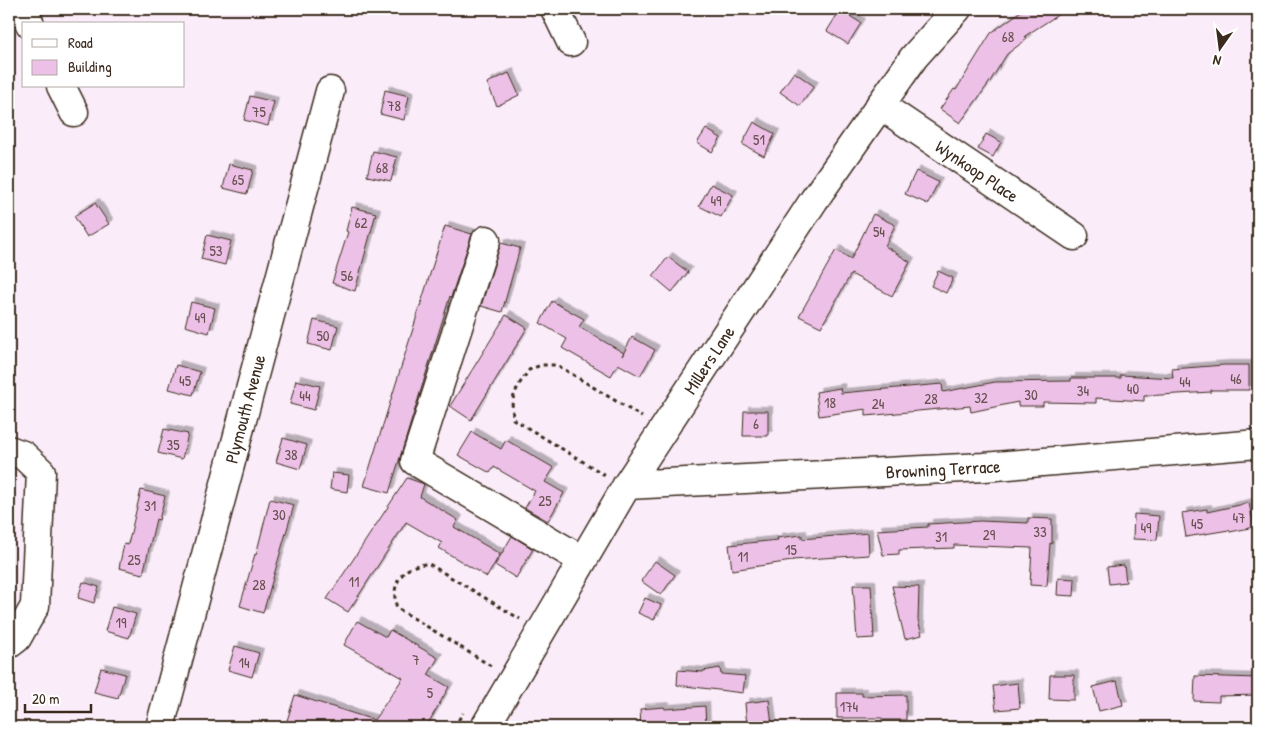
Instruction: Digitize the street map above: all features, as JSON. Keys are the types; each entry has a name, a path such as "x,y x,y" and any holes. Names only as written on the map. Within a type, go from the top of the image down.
{"street":[{"path":"23,9 29,22"},
{"path":"555,9 571,42"},
{"name":"Millers Lane","path":"485,727 582,560 617,481 914,57 957,9"},
{"path":"62,88 74,112"},
{"name":"Plymouth Avenue","path":"160,727 330,91"},
{"name":"Wynkoop Place","path":"880,105 1074,236"},
{"path":"486,240 415,461 582,560"},
{"name":"Browning Terrace","path":"617,481 984,467 1258,444"},
{"path":"9,450 23,455 41,472 35,606 17,638 9,644"}],"path":[{"path":"617,481 514,419 512,401 518,386 529,370 541,365 557,365 643,418"},
{"path":"491,666 397,608 394,593 402,574 418,563 429,564 520,619"}],"building":[{"path":"1024,9 1067,9 1025,36 1027,39 1007,54 960,123 940,109 954,89 956,90 991,33"},
{"path":"840,10 861,23 848,44 827,31"},
{"path":"794,72 814,86 800,106 780,92"},
{"path":"509,73 519,95 497,106 487,83"},
{"path":"385,90 409,96 404,120 380,114"},
{"path":"250,96 274,102 268,126 244,120"},
{"path":"754,122 775,134 764,156 742,144"},
{"path":"706,129 721,138 712,152 697,143"},
{"path":"986,134 1001,142 993,157 978,149"},
{"path":"373,151 397,157 391,181 367,176"},
{"path":"229,164 253,170 247,194 223,188"},
{"path":"916,171 938,182 928,204 905,194"},
{"path":"711,184 733,195 721,217 699,206"},
{"path":"95,203 109,224 87,237 74,216"},
{"path":"352,207 376,213 355,291 332,283 348,232 346,231"},
{"path":"873,214 895,225 885,246 910,262 892,296 851,274 821,327 799,316 836,250 851,259"},
{"path":"445,226 472,234 450,296 389,493 364,486"},
{"path":"207,235 231,241 225,265 201,259"},
{"path":"501,243 520,248 502,312 481,306"},
{"path":"668,257 688,272 672,292 653,276"},
{"path":"938,271 953,278 946,293 931,286"},
{"path":"552,301 584,319 579,327 624,353 632,337 655,350 640,376 618,364 611,376 562,348 567,339 540,323"},
{"path":"191,302 215,308 209,333 185,326"},
{"path":"506,315 527,328 471,420 450,406"},
{"path":"314,320 338,326 332,350 308,344"},
{"path":"176,365 200,372 193,395 169,389"},
{"path":"1249,365 1249,390 1211,390 1211,392 1144,396 1144,401 1096,398 1096,403 1043,402 1043,406 1018,406 1018,402 971,412 970,406 866,416 866,409 819,416 816,392 840,388 841,393 942,384 943,392 995,382 1071,381 1071,378 1121,378 1121,375 1173,378 1172,369"},
{"path":"296,380 320,386 314,410 290,404"},
{"path":"744,411 768,411 768,436 743,436"},
{"path":"164,429 188,434 182,459 158,453"},
{"path":"472,432 501,449 506,440 554,468 545,482 564,493 548,521 525,508 535,491 494,467 490,473 458,455"},
{"path":"283,438 307,445 300,469 276,462"},
{"path":"332,473 349,475 347,492 330,489"},
{"path":"407,478 424,484 420,497 458,520 454,527 500,554 487,577 439,548 442,543 406,522 348,612 327,599"},
{"path":"141,490 165,496 159,520 156,519 143,574 119,568 124,544 128,545"},
{"path":"270,499 294,505 263,613 240,606 256,555"},
{"path":"1249,503 1254,527 1186,537 1182,513 1207,509 1207,512"},
{"path":"1134,514 1159,516 1157,540 1133,539"},
{"path":"1028,518 1052,519 1052,544 1050,543 1047,586 1030,585 1032,548 954,545 954,548 899,550 899,554 883,555 877,530 928,527 928,524 980,521 1028,523"},
{"path":"868,533 869,555 792,560 732,570 729,545 778,540 777,538 802,535 802,539"},
{"path":"512,536 533,549 516,578 495,565"},
{"path":"655,561 675,575 661,595 641,581"},
{"path":"1124,565 1126,582 1109,584 1107,567"},
{"path":"1058,578 1075,579 1074,596 1057,595"},
{"path":"83,582 99,587 94,603 78,598"},
{"path":"853,585 871,585 874,638 857,639"},
{"path":"892,586 919,587 918,620 922,635 905,639"},
{"path":"645,598 661,605 654,620 638,613"},
{"path":"112,607 136,614 129,638 105,631"},
{"path":"357,621 386,637 390,630 438,658 428,675 449,687 426,727 285,727 295,695 374,720 403,678 344,645"},
{"path":"235,646 259,653 252,677 228,670"},
{"path":"101,668 125,674 118,698 94,692"},
{"path":"720,668 721,674 745,676 743,693 677,685 678,670 703,672"},
{"path":"1050,675 1074,675 1074,700 1049,699"},
{"path":"1195,676 1258,678 1258,695 1219,696 1219,702 1194,701"},
{"path":"1117,681 1123,705 1099,711 1093,687"},
{"path":"1018,683 1020,708 996,710 993,686"},
{"path":"837,693 862,693 862,696 906,695 906,720 837,718"},
{"path":"769,700 772,725 747,727 745,703"},
{"path":"705,706 706,727 641,727 640,709"}]}
